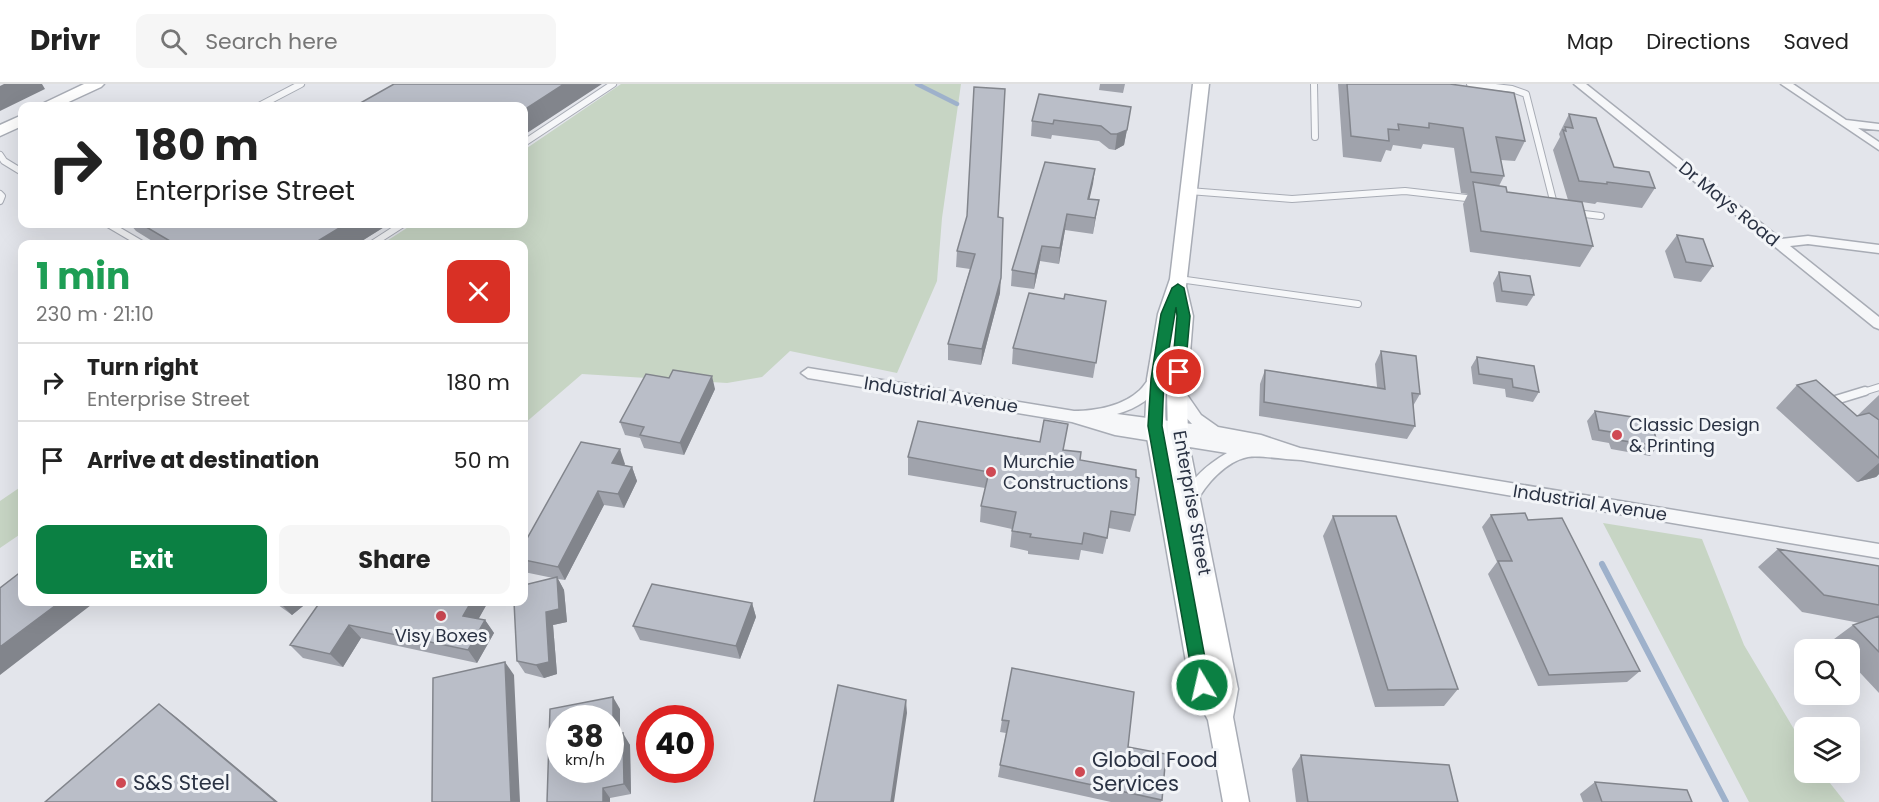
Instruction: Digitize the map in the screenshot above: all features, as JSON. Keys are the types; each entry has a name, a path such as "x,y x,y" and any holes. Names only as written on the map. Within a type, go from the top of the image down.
{"street":[{"name":"Enterprise Street","path":"1201,84 1178,283 1167,314 1157,379 1167,432 1202,685 1220,717 1236,802"},
{"name":"Dr Mays Road","path":"1579,84 1879,324"},
{"path":"1786,84 1879,147"},
{"path":"57,102 87,86"},
{"path":"0,130 18,122"},
{"path":"1843,123 1879,127"},
{"path":"1778,244 1808,240 1879,249"},
{"name":"Enterprise Street","path":"1178,283 1184,316 1177,391 1167,432 1190,499 1225,689 1220,717"},
{"name":"Industrial Avenue","path":"808,373 1082,417 1096,427 1226,436 1277,444 1301,454"},
{"path":"1082,417 1135,402 1151,390 1157,379"},
{"path":"1177,391 1195,419 1204,426 1226,436"},
{"name":"Industrial Avenue","path":"1167,432 1254,451 1280,455 1301,454 1879,551"},
{"path":"1190,499 1195,485 1236,454 1254,451"}],"lane":[{"path":"267,102 301,84"},
{"path":"528,140 613,84"},
{"path":"1314,84 1315,137"},
{"path":"1470,84 1512,89 1526,94 1556,210"},
{"path":"0,155 4,161 18,170"},
{"path":"1189,191 1292,199 1379,191 1405,191 1486,201"},
{"path":"0,194 2,196 0,201"},
{"path":"1544,208 1601,216"},
{"path":"115,228 135,240"},
{"path":"378,240 397,228"},
{"path":"1178,283 1358,304"},
{"path":"1828,410 1827,404 1830,402 1879,387"}],"green space":[{"path":"621,84 961,84 942,218 937,281 897,373 790,351 762,377 727,383 582,374 528,421 528,240 388,240 407,228 528,228 528,147"},
{"path":"18,489 18,536 0,548 0,501"},
{"path":"1603,523 1702,539 1744,645 1794,729 1794,783 1830,783 1845,802 1749,802"}],"building":[{"path":"394,84 564,84 528,107 528,102 362,102"},
{"path":"1347,84 1450,84 1514,93 1525,141 1496,137 1504,176 1471,172 1463,128 1429,123 1429,128 1398,124 1399,130 1388,129 1389,141 1351,136"},
{"path":"974,87 1005,89 998,217 1003,218 1001,278 982,349 948,344 975,254 957,251 967,216"},
{"path":"1039,94 1131,107 1127,130 1111,134 1101,126 1054,120 1053,124 1032,121"},
{"path":"1569,114 1596,118 1614,167 1649,172 1655,188 1579,181 1563,130 1566,131 1565,127 1573,128"},
{"path":"1045,162 1095,169 1088,199 1099,200 1095,218 1067,214 1060,248 1042,246 1035,274 1012,270"},
{"path":"1473,182 1506,187 1507,192 1582,202 1593,246 1481,231"},
{"path":"148,228 339,228 320,240 168,240"},
{"path":"1677,235 1703,239 1713,266 1686,262"},
{"path":"1499,272 1530,276 1534,295 1502,291"},
{"path":"1029,293 1064,299 1065,294 1106,301 1096,363 1013,348"},
{"path":"1381,351 1416,356 1420,394 1412,393 1415,426 1264,402 1265,370 1385,389"},
{"path":"1477,357 1534,366 1539,392 1513,387 1512,379 1479,374"},
{"path":"673,370 712,376 680,443 640,435 644,427 620,422 646,374 669,378"},
{"path":"1816,380 1857,416 1869,413 1879,420 1879,458 1797,385"},
{"path":"1595,411 1651,420 1658,446 1618,440 1617,433 1599,430"},
{"path":"1044,420 1068,424 1063,450 1081,452 1080,460 1136,470 1136,477 1139,478 1135,515 1111,511 1107,538 1084,533 1082,544 1030,537 1031,534 1012,531 1016,512 981,506 989,472 908,457 918,421 1040,442"},
{"path":"581,442 620,449 612,463 632,467 618,494 598,491 558,567 528,561 528,537"},
{"path":"1525,513 1528,520 1562,518 1640,671 1549,675 1498,561 1512,561 1491,515"},
{"path":"1333,516 1396,516 1458,689 1388,690"},
{"path":"1778,549 1879,566 1879,605 1824,595"},
{"path":"18,574 18,606 55,606 0,647 0,588"},
{"path":"557,577 559,609 546,612 549,662 536,665 517,661 514,606 528,606 528,584"},
{"path":"652,584 752,603 736,646 633,626"},
{"path":"317,606 469,606 463,616 485,620 468,650 349,625 330,654 290,645"},
{"path":"1879,616 1879,652 1853,625"},
{"path":"505,662 511,802 432,802 433,678"},
{"path":"1012,668 1134,692 1128,747 1166,754 1162,800 1000,765 1009,721 1002,720"},
{"path":"838,685 906,700 891,802 814,802"},
{"path":"613,697 613,705 571,705"},
{"path":"159,704 276,802 45,802"},
{"path":"1301,755 1449,765 1458,802 1308,802"},
{"path":"1595,782 1687,790 1692,802 1602,802"},
{"path":"548,783 624,783 603,788 603,802 547,802"}],"waterway":[{"path":"917,84 957,104"},
{"path":"1602,564 1726,802"}],"place":[{"name":"Classic Design & Printing","path":"1617,435"},
{"name":"Murchie Constructions","path":"991,472"},
{"name":"Visy Boxes","path":"441,616"},
{"name":"Global Food Services","path":"1080,772"},
{"name":"S&S Steel","path":"121,783"}],"route":[{"path":"1179,372 1184,316 1178,288 1167,314 1157,379 1155,426 1202,685"}]}
